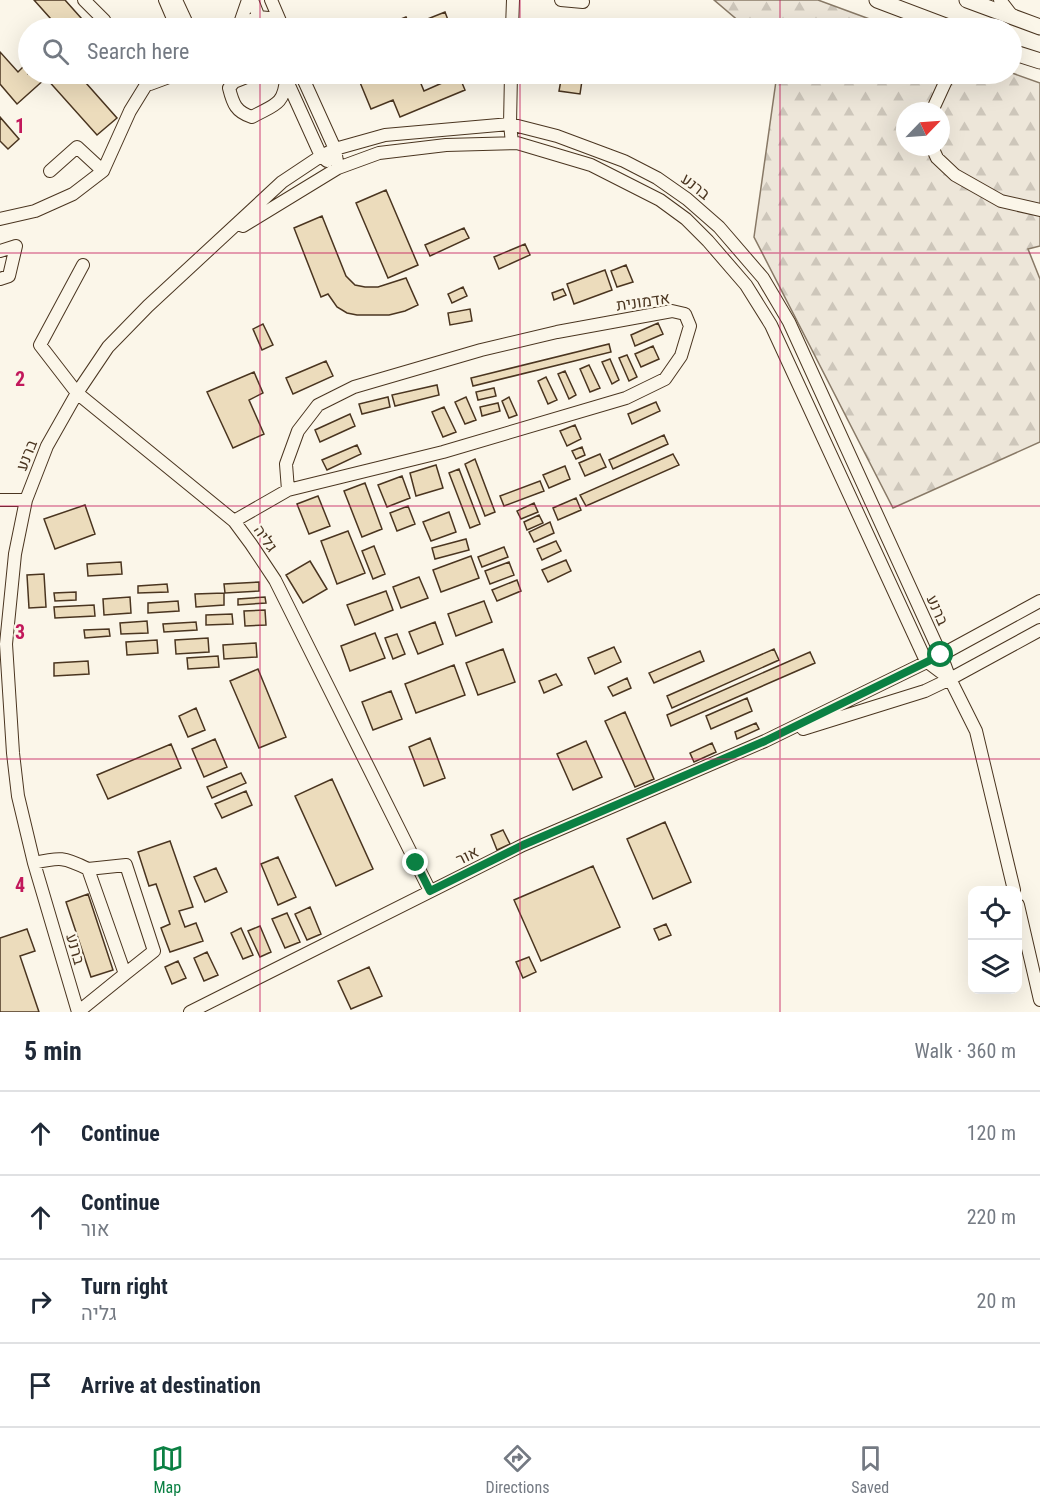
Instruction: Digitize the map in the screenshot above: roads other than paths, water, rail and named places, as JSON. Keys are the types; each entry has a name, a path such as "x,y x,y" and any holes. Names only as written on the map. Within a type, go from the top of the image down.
{"main road":[{"path":"877,0 921,18"},
{"path":"967,0 1014,18"},
{"path":"1022,21 1040,27"},
{"path":"1022,55 1040,61"}],"street":[{"path":"84,0 102,18"},
{"path":"165,0 173,18"},
{"path":"176,0 184,18"},
{"path":"250,0 259,18"},
{"path":"240,18 250,0"},
{"path":"271,0 276,18"},
{"path":"512,18 513,0"},
{"path":"561,0 583,2"},
{"path":"1000,0 1014,18"},
{"path":"232,84 229,88 232,100 242,114 252,117 280,102 285,91 285,84"},
{"path":"289,84 321,156 338,168"},
{"path":"306,84 335,149 338,168"},
{"path":"511,84 512,143"},
{"path":"936,102 944,84"},
{"path":"0,219 35,211 74,194 103,171 130,111 146,85"},
{"name":"ברנע","path":"78,1012 34,863 18,796 13,753 6,644 15,554 26,500 46,446 77,393 108,347 148,306 282,183 335,149 385,135 510,124 557,136 624,161 657,177 720,227 763,278 789,322 950,679"},
{"name":"ברנע","path":"212,246 338,168 379,153 446,145 517,143 591,165 660,200 686,219 708,241 746,285 771,325 926,661 950,679"},
{"path":"50,171 78,147 103,171"},
{"path":"936,156 955,175 1001,201 1040,210"},
{"path":"0,251 16,246 9,276 0,279"},
{"path":"738,276 751,264"},
{"name":"גליה","path":"83,265 40,345 77,393 234,521 275,580 430,891"},
{"name":"אדמונית","path":"234,521 288,490 443,452 626,398 665,379 681,356 690,326 685,314 672,311 557,333 481,350 354,387 318,405 298,431 286,464 288,490"},
{"path":"0,500 26,500"},
{"path":"765,741 941,655 1040,601"},
{"path":"765,741 925,691 1040,630"},
{"path":"975,666 966,676 963,686 964,701 976,731 1013,886"},
{"path":"950,679 976,731"},
{"name":"אור","path":"190,1012 523,845 765,741"},
{"path":"34,863 52,859 68,859 88,868 126,865 154,951 78,1012"},
{"path":"88,868 125,974"},
{"path":"1022,926 1040,1000"}]}
